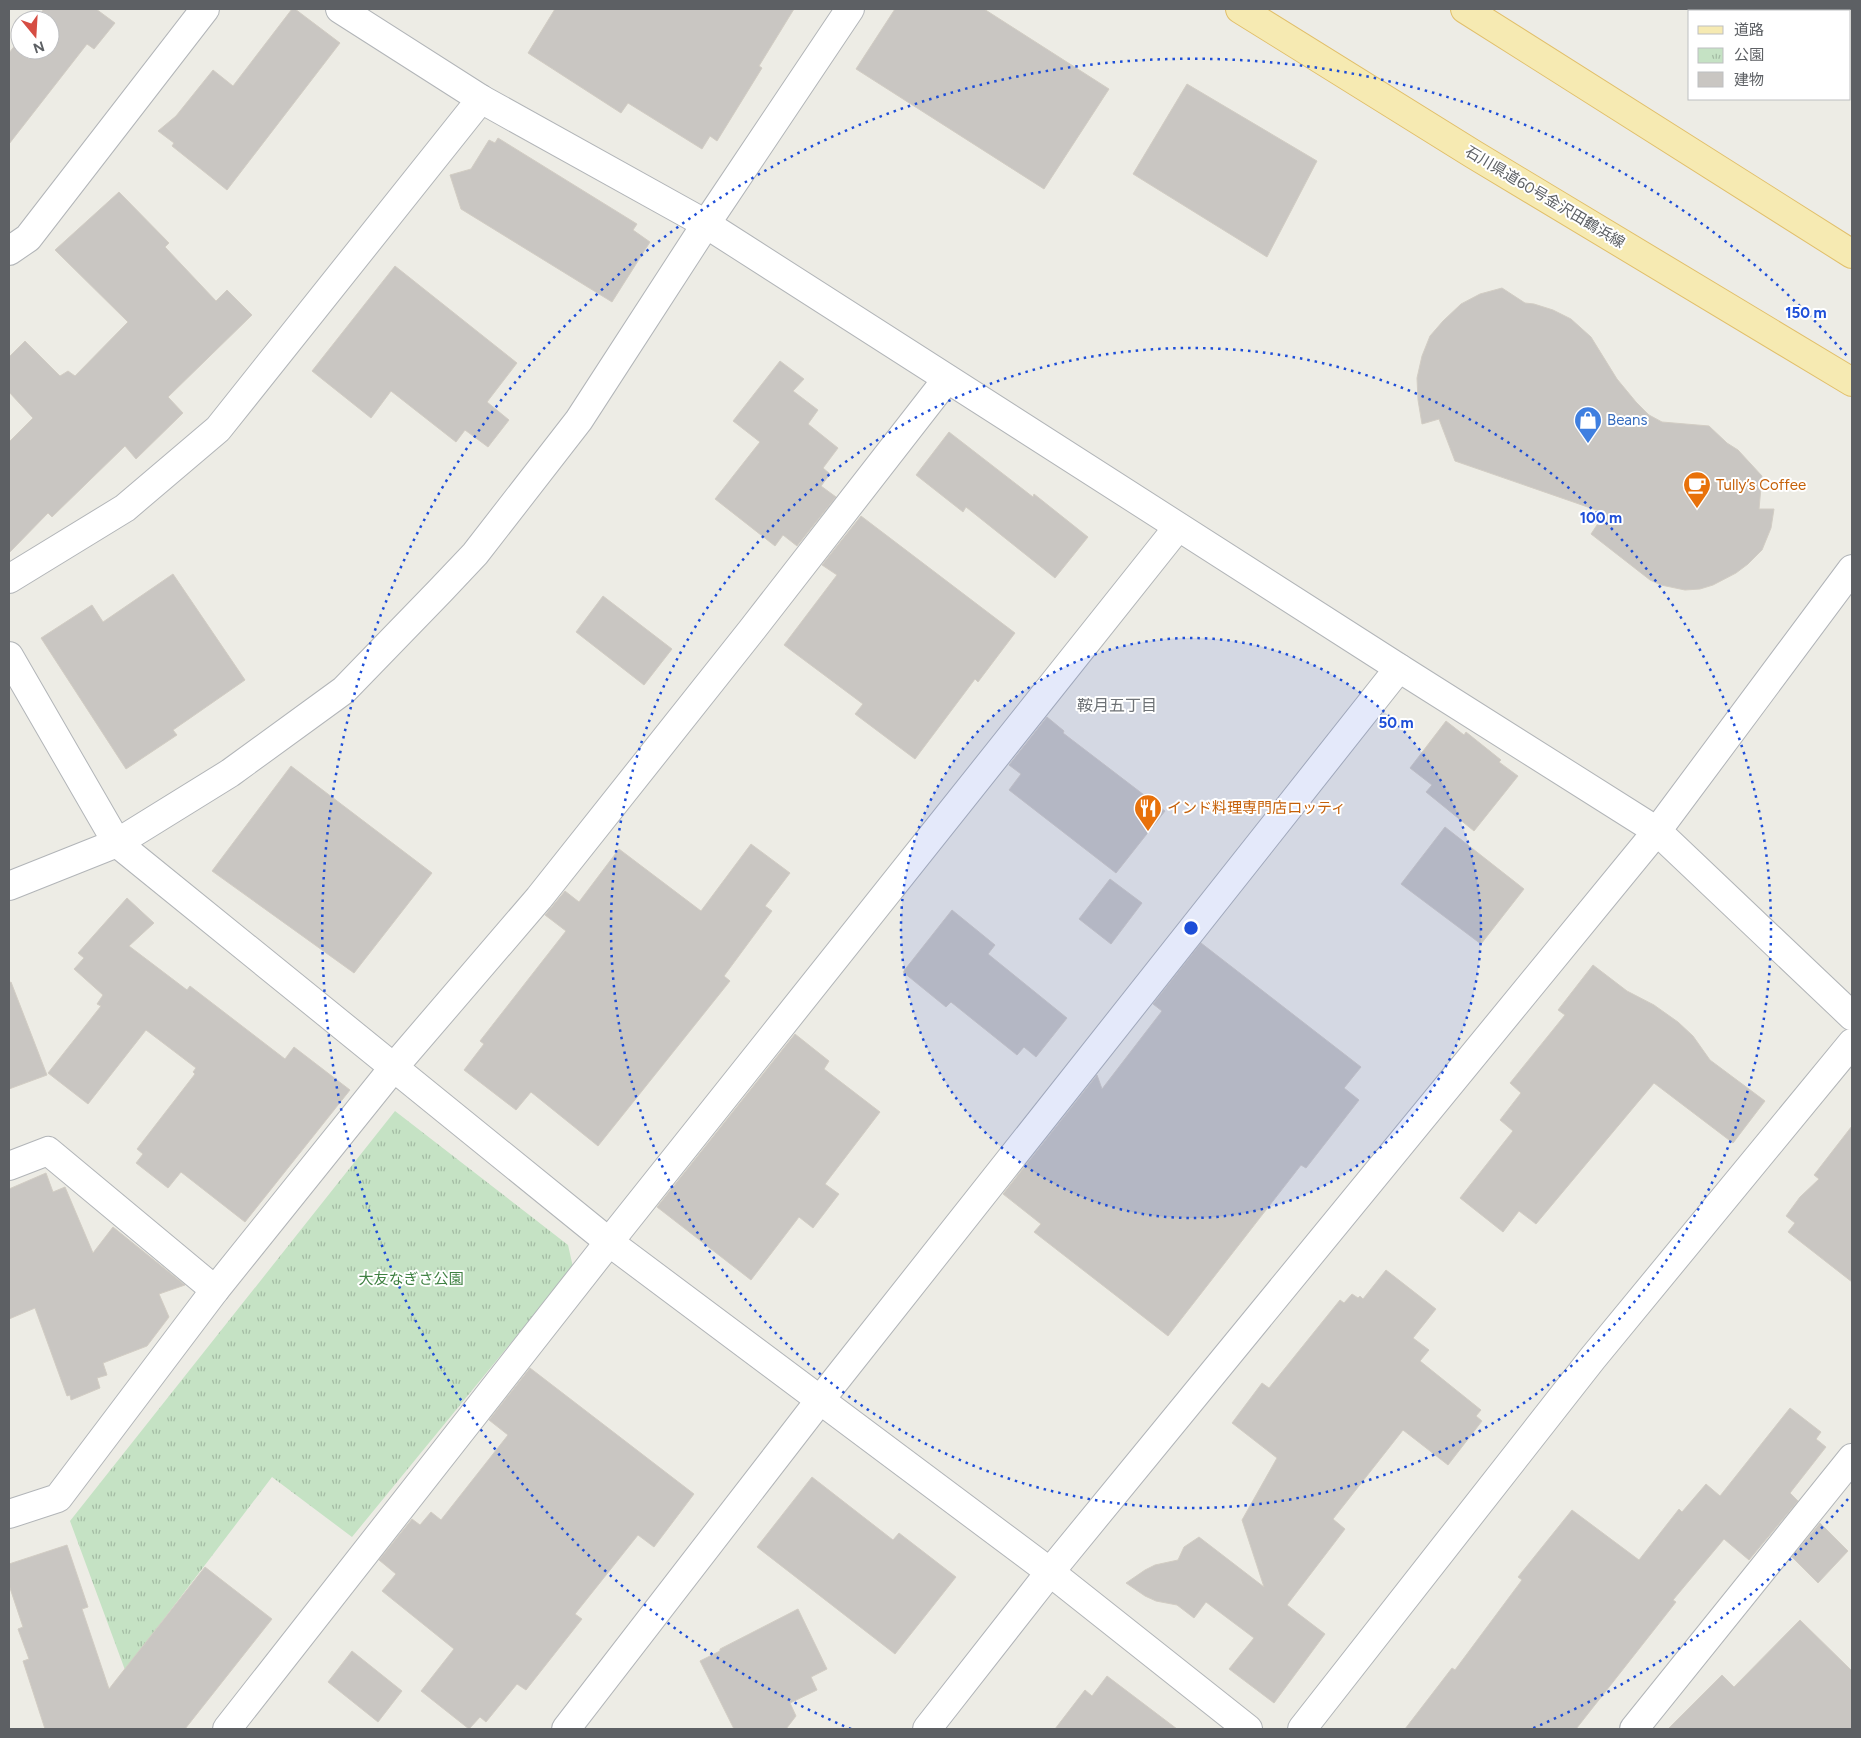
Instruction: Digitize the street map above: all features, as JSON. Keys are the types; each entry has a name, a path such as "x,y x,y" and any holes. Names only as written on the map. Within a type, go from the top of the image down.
{"main road":[{"name":"石川県道60号金沢田鶴浜線","path":"1240,9 1473,154 1852,382"},
{"path":"1465,9 1852,254"}],"street":[{"path":"9,251 28,238 205,9"},
{"path":"340,9 481,98 706,224 1657,831 1852,1016"},
{"path":"9,886 117,843 230,773 344,690 463,567 579,420 706,224 850,9"},
{"path":"9,579 125,508 218,429 481,98"},
{"path":"9,1514 58,1498 214,1290 394,1067 539,898 947,379"},
{"path":"228,1729 609,1242 1178,527"},
{"path":"927,1729 1050,1572 1657,831 1852,569"},
{"path":"9,656 117,843 609,1242 1050,1572 1248,1729"},
{"path":"566,1729 820,1400 1399,668"},
{"path":"1302,1729 1592,1359 1852,1043"},
{"path":"9,1166 48,1151 214,1290"},
{"path":"1634,1729 1852,1458"}],"green space":[{"name":"大友なぎさ公園","path":"395,1111 568,1245 573,1267 352,1537 272,1477 125,1670 70,1521"}],"building":[{"path":"96,9 115,23 94,49 87,44 9,144 9,53 10,52 10,60 60,60 60,10 43,10"},
{"path":"292,9 295,9 340,43 227,190 172,146 174,143 158,131 176,116 213,70 233,86"},
{"path":"555,9 794,9 759,66 762,68 717,141 710,136 702,149 628,103 621,113 528,53"},
{"path":"895,9 984,9 1109,89 1044,189 856,69"},
{"path":"1187,84 1317,161 1267,257 1133,174"},
{"path":"498,138 637,224 633,230 650,242 612,302 461,209 450,175 471,169 489,140 495,143"},
{"path":"119,192 169,243 165,247 216,301 227,290 252,315 168,397 183,413 136,459 125,446 52,517 48,513 9,553 9,442 33,418 9,392 9,357 25,341 60,376 68,371 75,376 128,322 55,250"},
{"path":"395,266 517,363 487,402 509,420 488,447 465,430 456,442 391,391 371,418 312,371"},
{"name":"Beans","path":"1502,288 1525,303 1553,310 1571,319 1591,337 1617,379 1649,415 1662,422 1709,426 1727,443 1738,450 1762,476 1759,509 1774,509 1771,528 1762,550 1748,564 1736,573 1713,585 1700,589 1685,590 1661,585 1650,580 1591,534 1605,513 1455,461 1439,419 1422,424 1417,378 1422,356 1430,336 1461,304 1480,294"},
{"path":"780,361 804,379 793,391 818,410 808,424 838,448 823,468 830,474 821,486 836,497 797,546 783,535 775,546 715,499 760,442 733,421"},
{"path":"949,432 1033,497 1034,494 1088,537 1055,578 966,507 963,512 916,475"},
{"path":"861,516 1015,633 978,682 975,679 915,759 855,714 863,704 784,645 837,575 822,565"},
{"path":"173,574 245,680 173,730 177,735 126,769 41,638 92,605 103,622"},
{"path":"603,596 672,649 644,685 576,632"},
{"path":"1047,717 1064,731 1063,733 1165,811 1116,873 1009,790 1021,774 1009,765"},
{"path":"1446,721 1464,735 1466,732 1501,760 1499,762 1518,776 1474,831 1426,792 1432,785 1410,768"},
{"path":"291,766 432,873 354,973 212,871"},
{"path":"1445,827 1524,889 1481,944 1401,884"},
{"path":"751,844 790,873 765,906 772,911 724,976 730,981 598,1146 531,1092 516,1110 464,1070 484,1044 480,1041 566,931 545,915 565,891 579,902 619,849 701,911"},
{"path":"1110,879 1142,903 1111,944 1079,919"},
{"path":"127,898 154,923 129,946 187,990 190,986 285,1059 294,1047 350,1090 245,1222 181,1172 168,1188 136,1163 143,1154 137,1149 195,1074 193,1072 196,1068 146,1030 88,1104 48,1073 101,1006 97,1004 103,995 74,969 84,958 78,953"},
{"path":"952,910 995,945 988,954 1067,1018 1036,1057 1024,1047 1017,1055 951,1002 946,1007 903,972"},
{"path":"1201,943 1361,1067 1344,1088 1359,1100 1306,1168 1301,1165 1168,1336 1034,1232 1041,1224 1003,1194 1097,1075 1102,1089 1162,1011 1153,1004"},
{"path":"1593,965 1627,991 1654,1005 1678,1022 1693,1036 1710,1060 1765,1101 1733,1143 1654,1083 1536,1224 1519,1211 1503,1232 1460,1198 1513,1131 1500,1120 1521,1093 1510,1083 1565,1015 1558,1010"},
{"path":"11,982 47,1075 9,1089 9,983"},
{"path":"795,1034 829,1061 824,1069 880,1112 825,1184 839,1194 813,1228 799,1217 751,1280 657,1207"},
{"path":"1852,1126 1852,1282 1788,1232 1795,1223 1786,1216 1800,1197 1819,1179 1814,1175"},
{"path":"46,1173 53,1192 65,1187 93,1253 113,1227 185,1285 159,1294 169,1317 147,1346 103,1363 107,1375 97,1378 100,1388 71,1400 70,1395 67,1396 35,1308 9,1319 9,1189"},
{"path":"1386,1270 1436,1309 1413,1338 1429,1350 1420,1361 1481,1410 1476,1416 1482,1421 1448,1465 1403,1430 1333,1519 1345,1529 1287,1605 1325,1634 1274,1703 1229,1669 1254,1638 1206,1602 1194,1618 1177,1605 1156,1601 1126,1583 1155,1565 1178,1560 1184,1547 1199,1537 1264,1587 1242,1520 1277,1458 1232,1423 1262,1383 1269,1388 1340,1300 1344,1303 1352,1294 1363,1299"},
{"path":"530,1368 694,1494 654,1547 638,1535 575,1614 582,1619 526,1690 517,1684 486,1722 480,1717 469,1729 421,1691 454,1649 382,1591 396,1574 379,1560 412,1519 420,1525 431,1512 441,1520 508,1435 489,1420"},
{"path":"1790,1408 1821,1432 1816,1439 1826,1447 1790,1493 1798,1501 1749,1560 1724,1539 1673,1600 1676,1602 1576,1729 1405,1729 1452,1668 1455,1670 1522,1580 1518,1577 1572,1510 1639,1560 1679,1509 1682,1512 1706,1484 1720,1496"},
{"path":"812,1477 893,1540 899,1533 956,1577 895,1654 757,1547"},
{"path":"1820,1523 1848,1551 1818,1583 1792,1557"},
{"path":"67,1545 88,1607 82,1609 109,1689 205,1567 272,1619 185,1729 45,1729 23,1661 29,1659 18,1629 23,1627 9,1585 9,1564"},
{"path":"798,1609 827,1669 811,1677 817,1690 790,1703 796,1716 786,1729 734,1729 700,1661"},
{"path":"1800,1620 1852,1671 1852,1729 1668,1729 1722,1675 1734,1687"},
{"path":"352,1651 402,1691 378,1722 328,1682"},
{"path":"1107,1676 1177,1729 1055,1729 1085,1690 1092,1696"}],"place":[{"name":"Beans","path":"1588,444"},
{"name":"Tully’s Coffee","path":"1697,509"},
{"name":"インド料理専門店ロッティ","path":"1148,832"}],"district":[{"name":"鞍月五丁目","path":"1117,705"}]}
